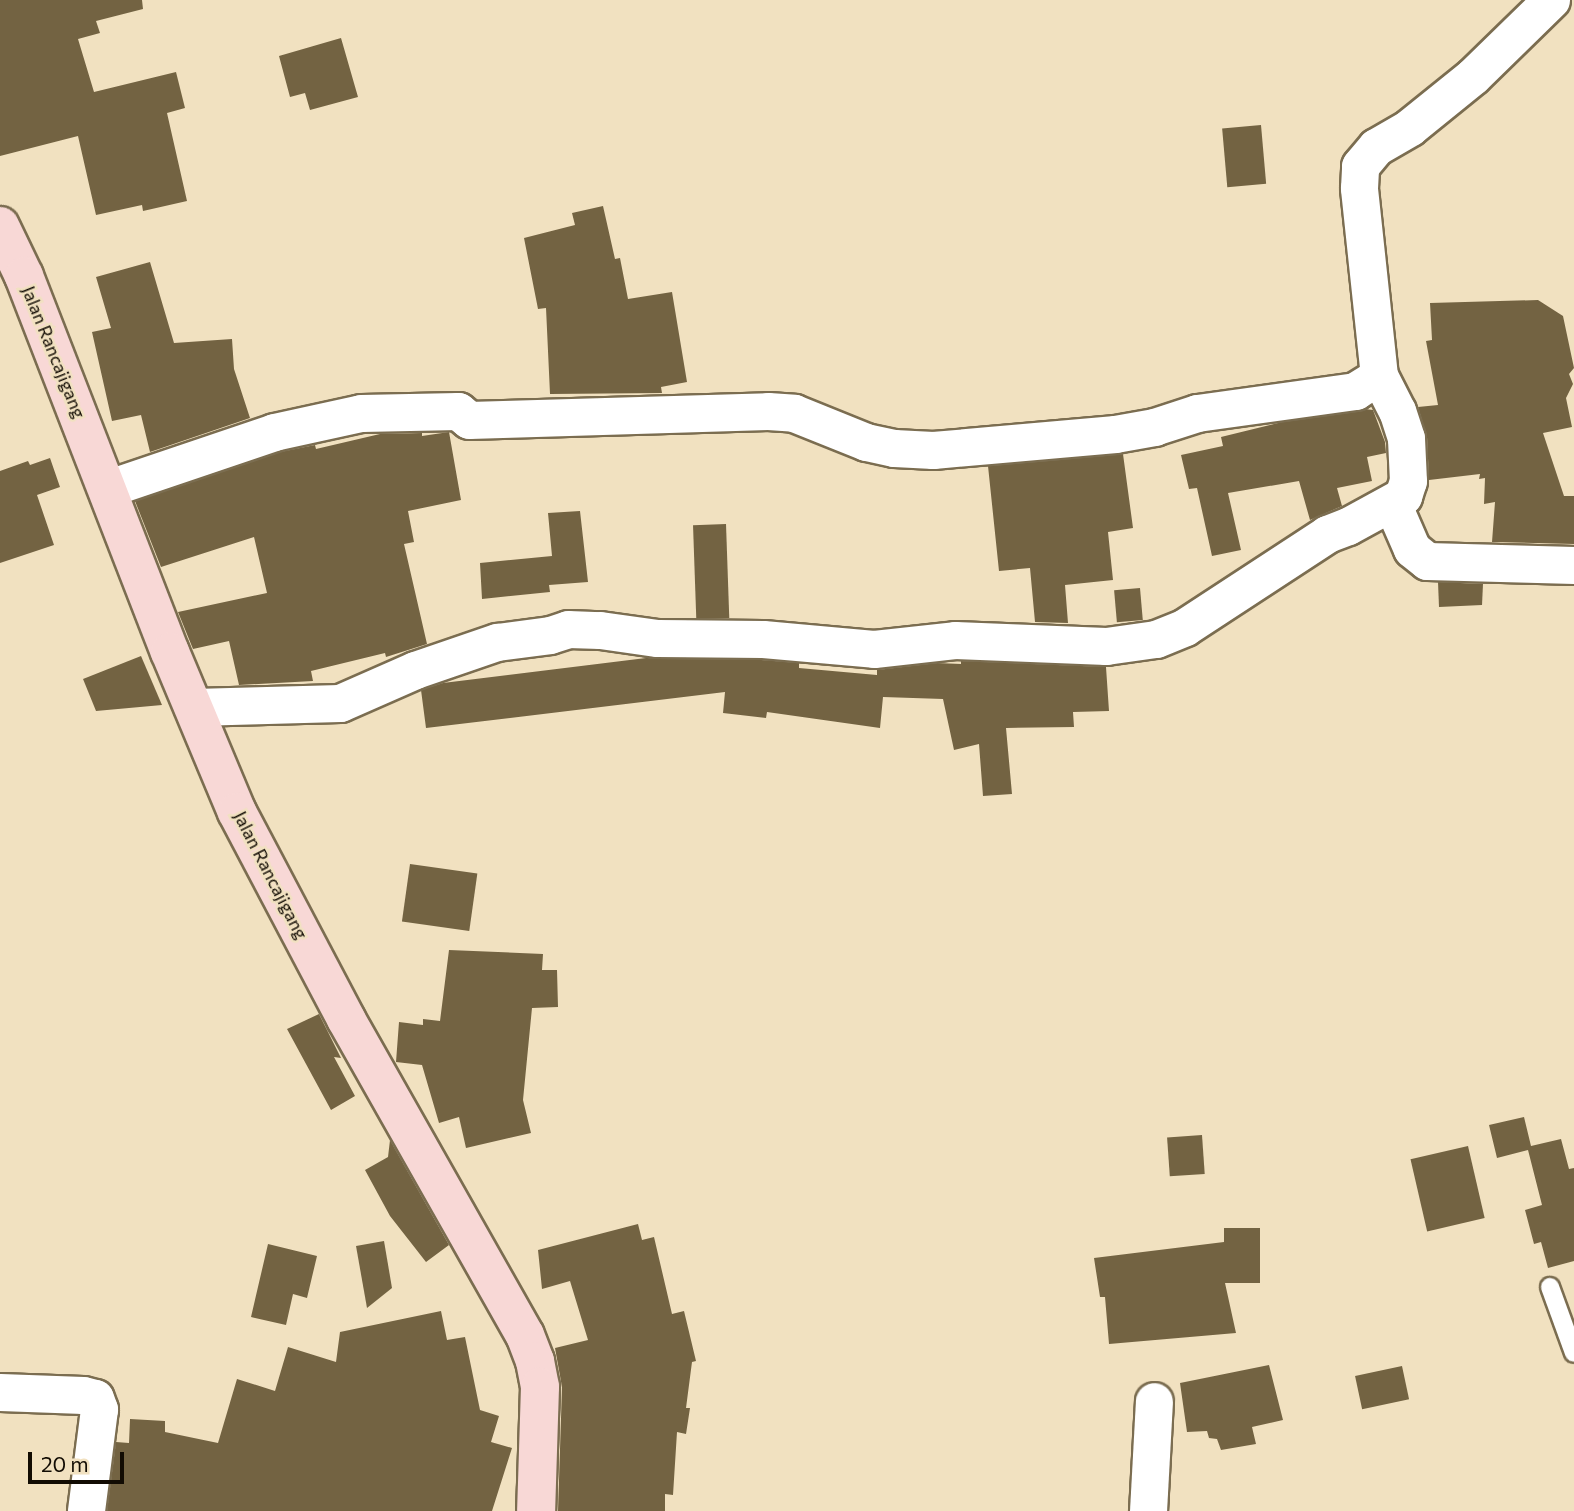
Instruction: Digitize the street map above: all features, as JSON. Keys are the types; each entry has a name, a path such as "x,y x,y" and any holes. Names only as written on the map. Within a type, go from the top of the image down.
{"main road":[{"name":"Jalan Rancajigang","path":"0,226 24,276 237,812 346,1019 525,1335 535,1361 540,1387 536,1511"}],"street":[{"path":"194,707 340,703 415,670 497,642 568,629 600,630 657,638 763,639 874,649 955,640 1106,646 1156,639 1185,627 1327,534 1392,503 1407,489 1409,464 1400,420 1379,376 1359,188 1360,166 1376,147 1410,127 1473,76 1551,0"},
{"path":"109,488 274,432 361,413 458,411 470,419 768,411 794,413 866,442 894,448 933,450 1115,434 1154,427 1197,413 1354,390 1368,385 1379,376"},
{"path":"1392,503 1412,549 1427,561 1574,565"},
{"path":"0,1392 83,1395 95,1398 99,1409 86,1511"},
{"path":"1148,1511 1154,1401"}],"lane":[{"path":"1550,1287 1574,1353"}],"building":[{"path":"0,0 142,0 143,9 96,21 100,33 78,39 94,92 176,72 185,108 167,113 187,201 143,211 142,205 96,215 78,136 0,156"},
{"path":"341,38 358,97 310,110 305,93 290,97 279,56"},
{"path":"1261,125 1266,184 1227,187 1222,128"},
{"path":"603,206 615,259 620,258 628,299 672,292 687,382 661,387 662,393 550,394 546,308 538,309 524,238 575,225 572,213"},
{"path":"150,262 174,343 232,339 234,369 250,418 150,452 141,415 112,421 92,332 111,328 96,277"},
{"path":"1538,300 1563,316 1574,368 1569,374 1573,384 1566,398 1572,427 1543,433 1564,496 1574,496 1574,544 1492,542 1495,502 1484,504 1485,478 1479,479 1480,474 1429,480 1427,437 1418,407 1438,405 1426,341 1432,340 1430,303"},
{"path":"1373,410 1385,442 1386,453 1367,457 1372,481 1337,488 1342,506 1310,520 1299,481 1228,493 1241,550 1212,556 1197,488 1189,489 1181,455 1223,446 1221,437 1282,422"},
{"path":"449,432 461,500 408,511 414,542 404,544 427,644 386,657 385,653 311,671 313,681 239,685 229,641 193,649 178,612 267,593 254,537 161,567 135,501 280,452 315,445 316,449 380,434 422,433 422,436"},
{"path":"1123,454 1133,528 1108,532 1113,580 1065,585 1068,623 1035,622 1030,568 999,571 988,466"},
{"path":"50,458 60,487 37,495 54,545 0,563 0,471 28,461 30,465"},
{"path":"580,511 588,582 549,585 550,592 482,599 480,563 552,556 548,513"},
{"path":"726,524 729,618 696,619 693,525"},
{"path":"1438,582 1483,584 1482,605 1439,607"},
{"path":"1140,588 1143,620 1117,622 1114,590"},
{"path":"141,656 162,705 96,711 83,679"},
{"path":"646,658 762,660 799,663 799,668 877,675 877,670 937,663 961,664 961,661 1106,667 1109,711 1073,712 1074,727 1006,728 1012,794 983,796 979,744 954,750 943,699 883,697 880,728 767,712 766,718 723,713 725,692 426,728 421,690 443,683"},
{"path":"410,864 477,873 469,931 402,921"},
{"path":"449,950 543,954 542,970 557,970 558,1007 532,1008 523,1100 531,1133 466,1148 459,1117 439,1123 422,1065 396,1062 399,1022 423,1025 423,1019 440,1021"},
{"path":"319,1014 341,1058 334,1057 355,1096 331,1110 287,1029"},
{"path":"1524,1117 1531,1146 1561,1139 1569,1169 1574,1168 1574,1261 1548,1268 1541,1242 1534,1244 1525,1210 1542,1205 1528,1150 1497,1158 1489,1125"},
{"path":"1202,1135 1205,1174 1170,1176 1167,1137"},
{"path":"390,1140 449,1245 426,1262 390,1216 365,1170 388,1157"},
{"path":"1468,1146 1485,1218 1427,1231 1411,1159"},
{"path":"638,1224 642,1240 654,1237 672,1314 684,1311 696,1361 692,1362 686,1408 690,1408 686,1434 677,1432 673,1495 665,1494 665,1511 558,1511 562,1387 555,1348 588,1340 570,1281 542,1289 538,1250"},
{"path":"1224,1228 1260,1228 1260,1283 1225,1283 1236,1333 1109,1344 1105,1297 1100,1297 1094,1258 1224,1242"},
{"path":"384,1241 392,1288 367,1308 356,1246"},
{"path":"268,1244 317,1256 307,1298 293,1294 286,1325 251,1317"},
{"path":"441,1311 447,1340 465,1337 480,1410 499,1416 491,1442 512,1448 492,1511 107,1511 116,1442 129,1443 130,1419 165,1421 165,1432 218,1443 237,1379 275,1391 288,1347 336,1362 340,1332"},
{"path":"1269,1365 1283,1420 1252,1427 1256,1444 1221,1450 1217,1439 1209,1438 1207,1431 1187,1432 1180,1383"},
{"path":"1402,1366 1409,1399 1362,1409 1355,1376"}]}
